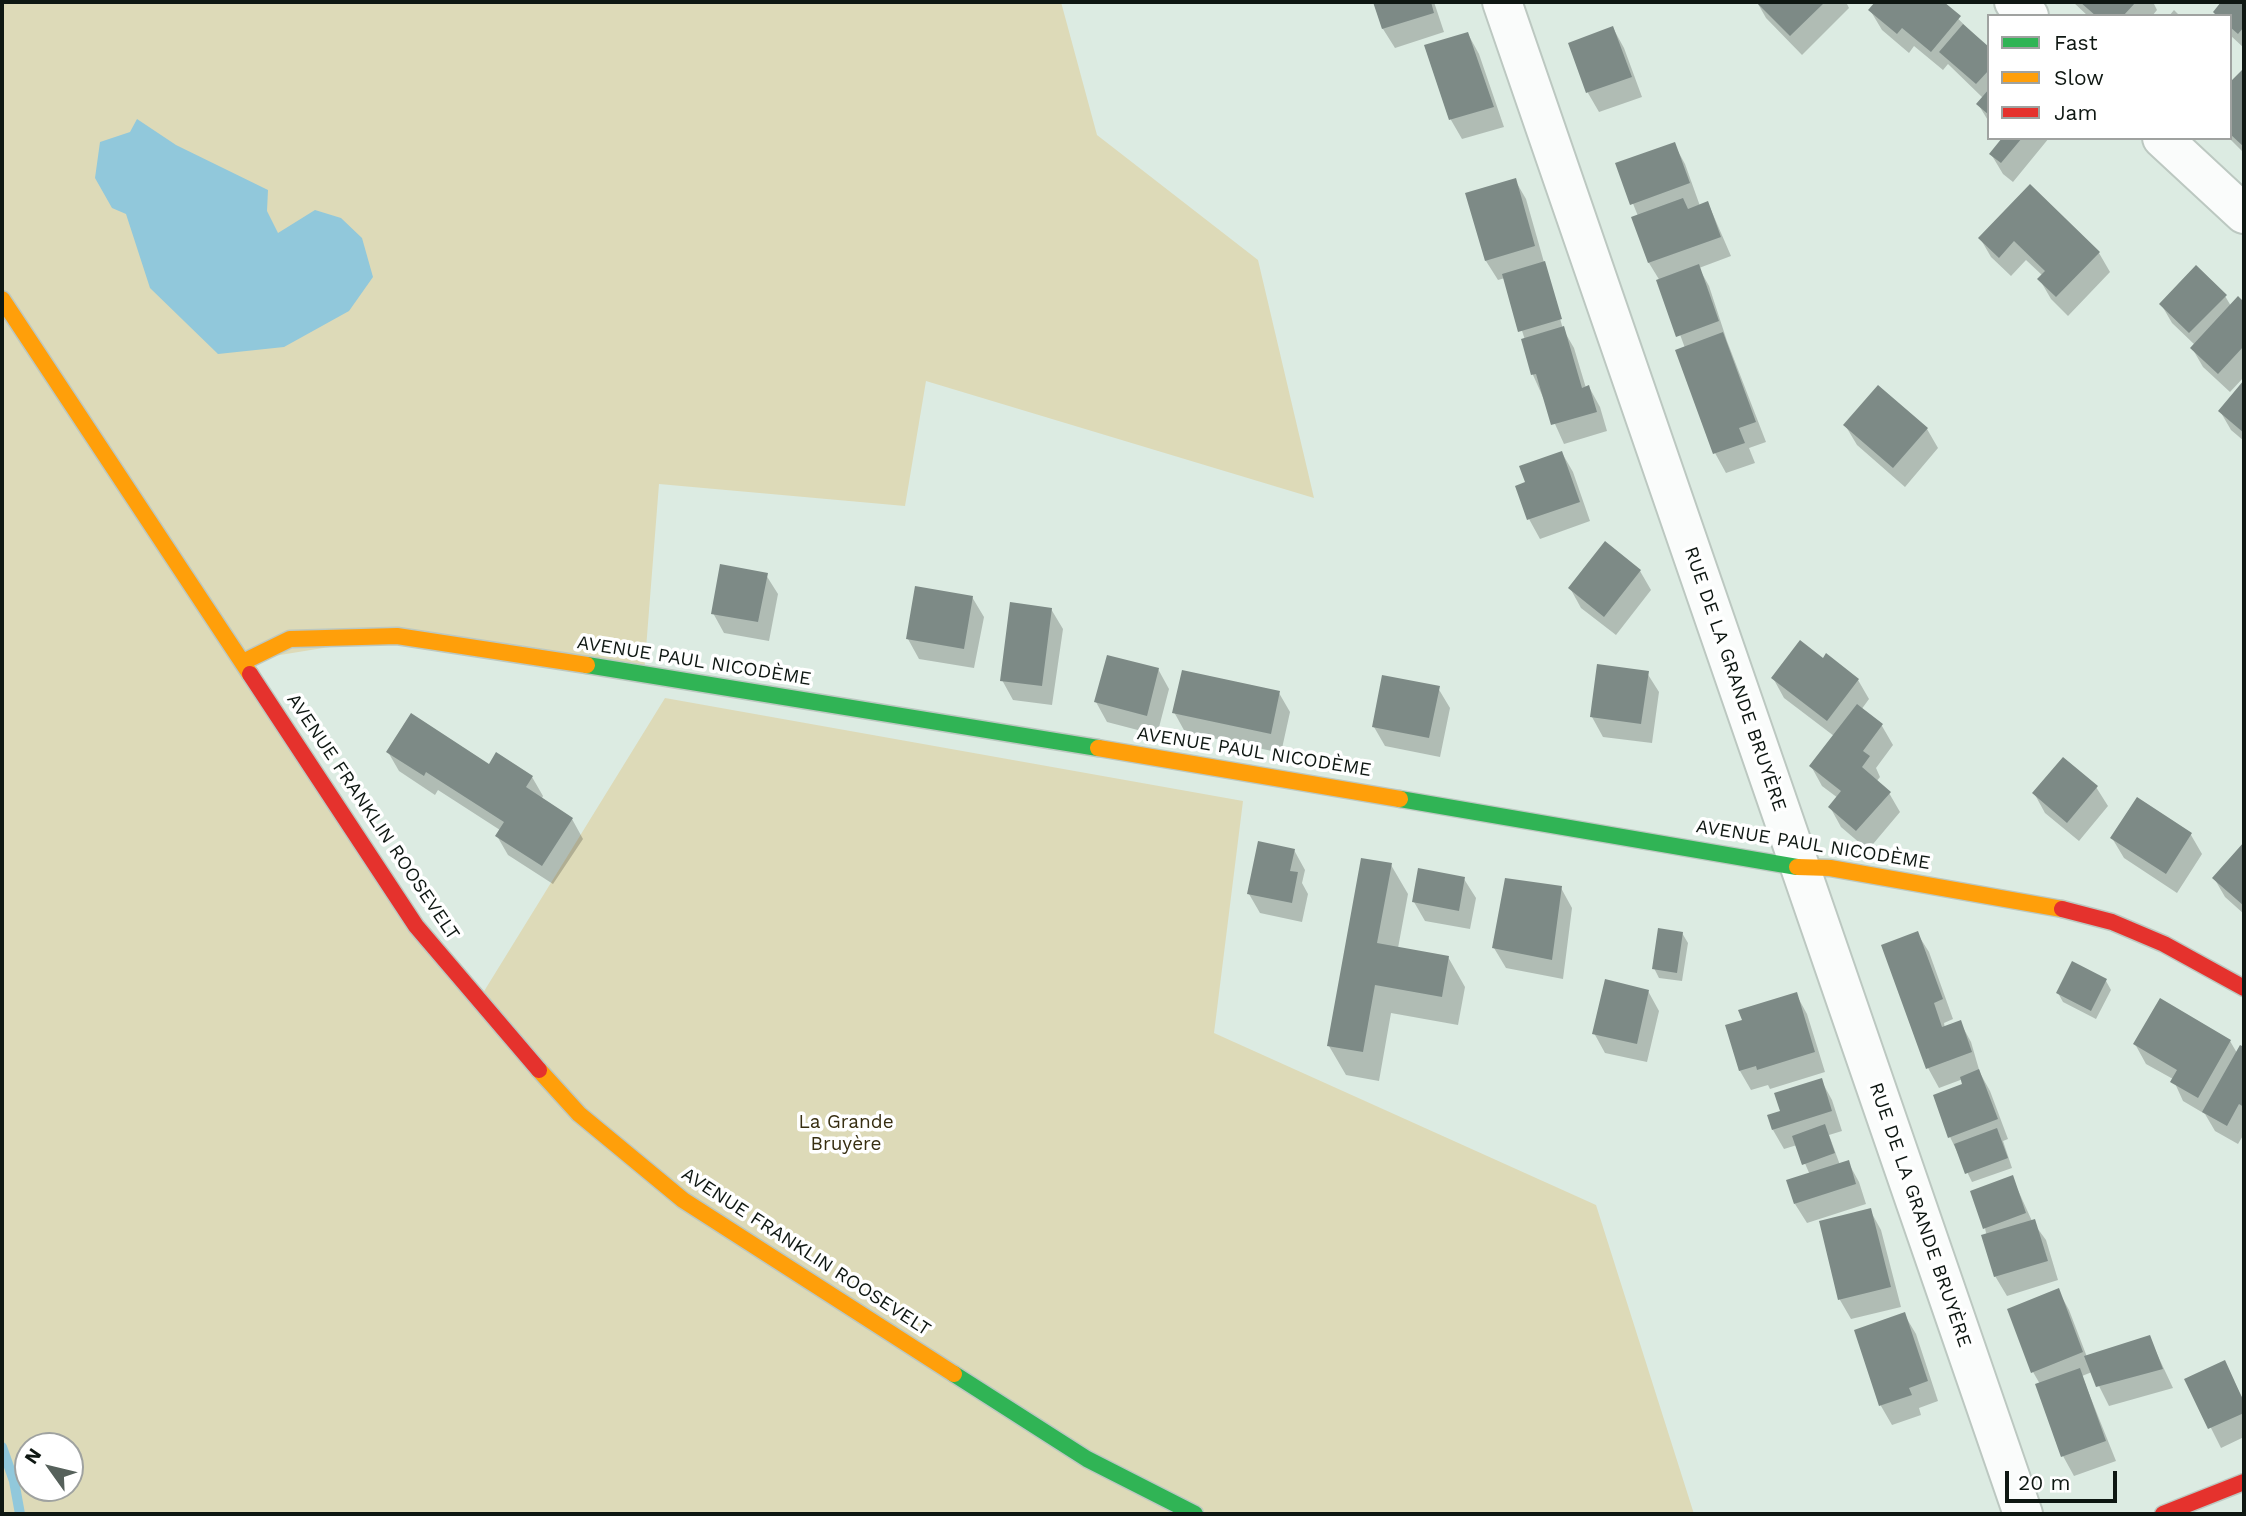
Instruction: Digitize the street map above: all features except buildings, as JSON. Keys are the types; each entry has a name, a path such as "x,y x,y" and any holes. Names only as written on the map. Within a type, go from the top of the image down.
{"street":[{"name":"RUE DE LA GRANDE BRUYÈRE","path":"1502,2 2023,1514"},
{"path":"2014,2 2027,14"},
{"path":"2164,140 2244,214"},
{"name":"AVENUE FRANKLIN ROOSEVELT","path":"2,299 416,926 510,1039 579,1114 683,1200 1087,1459 1195,1514"},
{"name":"AVENUE PAUL NICODÈME","path":"243,662 290,639 397,636 1365,792 1800,868 1830,868 2038,902 2112,922 2164,944 2244,988"},
{"path":"2163,1514 2244,1482"}],"green space":[{"name":"La Grande Bruyère","path":"2,2 1061,2 1097,135 1258,260 1314,498 926,381 905,506 659,484 644,674 397,636 243,661 478,1001 665,698 1243,801 1214,1033 1596,1205 1694,1514 2,1514"}],"water":[{"path":"137,119 176,145 268,190 267,211 278,233 315,210 341,218 362,238 373,277 349,311 284,347 218,354 150,288 126,214 112,208 95,178 100,142 130,132"}],"waterway":[{"path":"2,1447 14,1481 20,1514"}],"traffic: fast":[{"path":"587,665 1098,748"},
{"path":"1400,799 1797,867"},
{"path":"954,1374 1087,1459 1195,1514"}],"traffic: slow":[{"path":"2,299 250,674"},
{"path":"243,662 290,639 397,636 587,665"},
{"path":"1098,748 1400,799"},
{"path":"1797,867 1830,868 2062,909"},
{"path":"539,1070 579,1114 683,1200 954,1374"}],"traffic: jam":[{"path":"250,674 416,926 539,1070"},
{"path":"2062,909 2112,922 2164,944 2244,988"},
{"path":"2163,1514 2244,1482"}]}
